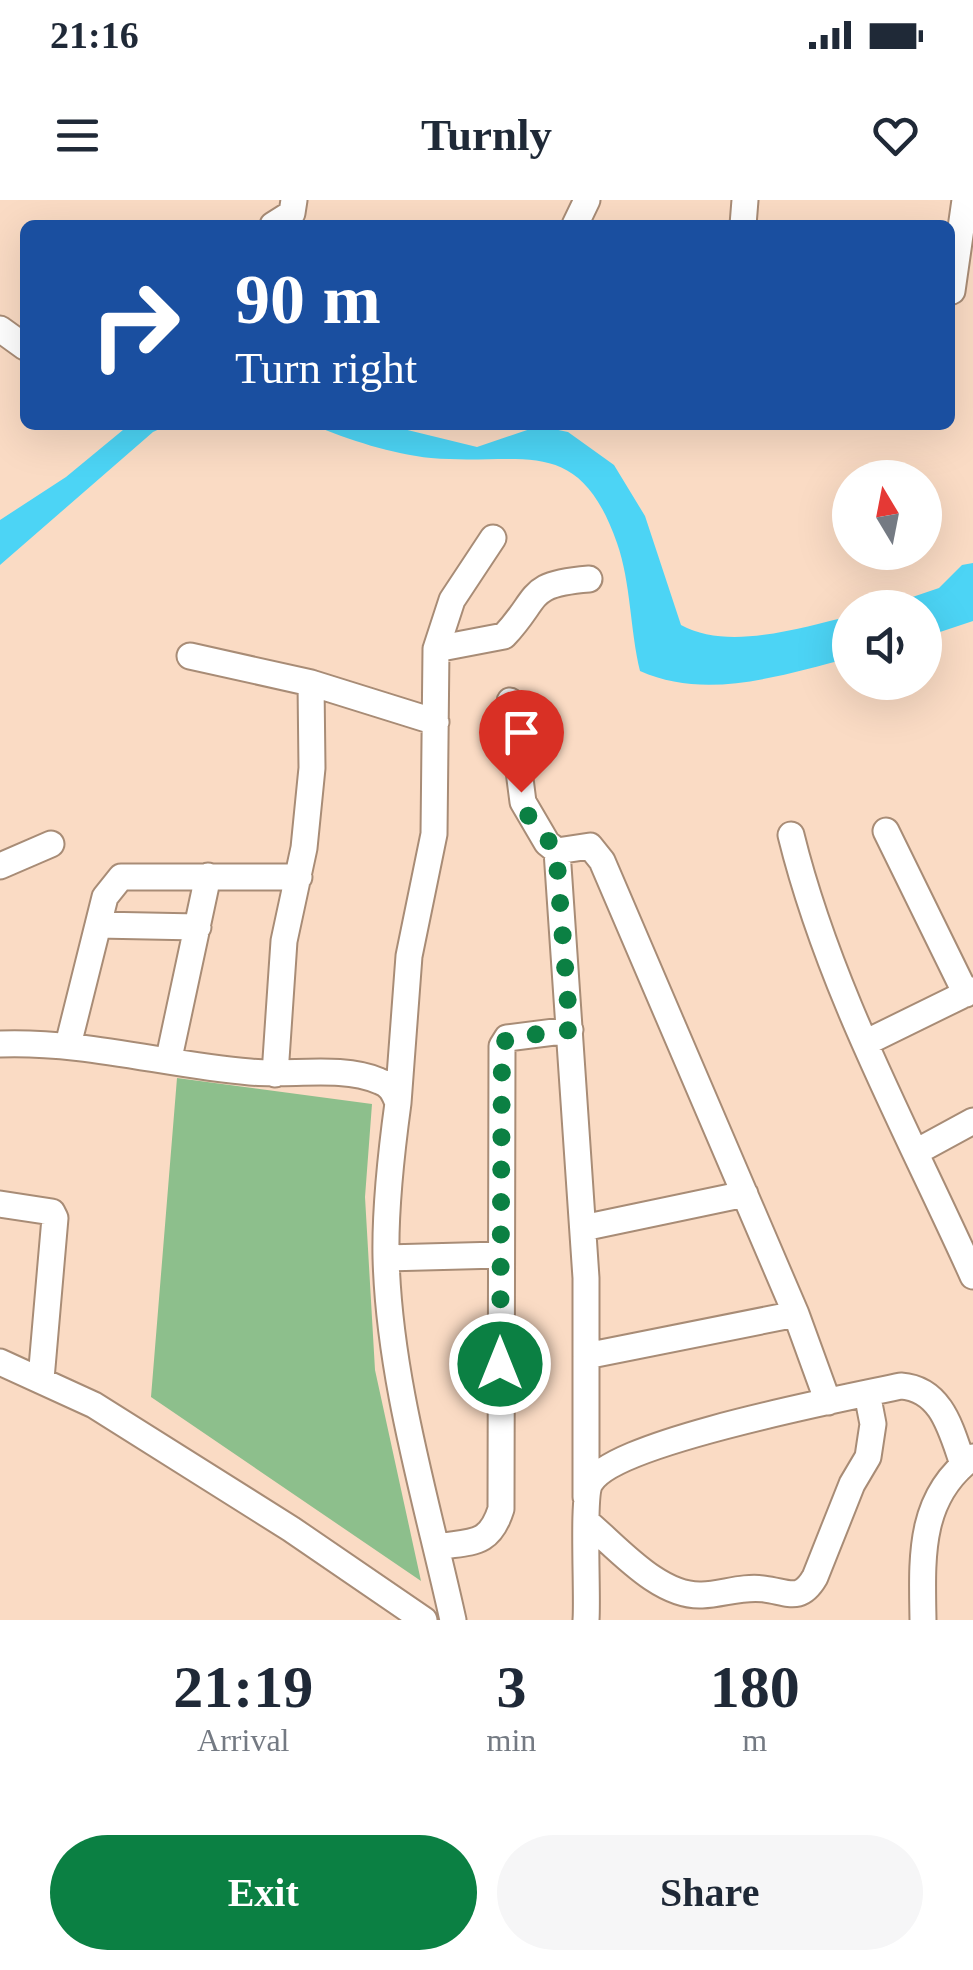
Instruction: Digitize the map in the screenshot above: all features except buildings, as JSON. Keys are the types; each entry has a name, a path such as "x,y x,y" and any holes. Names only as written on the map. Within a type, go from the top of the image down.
{"street":[{"path":"281,220 292,213 294,200"},
{"path":"955,268 964,200"},
{"path":"453,1620 397,1351 386,1258 408,956 434,834 436,649 452,600 492,538"},
{"path":"436,649 504,636 535,592 559,582 590,579"},
{"path":"190,656 311,683 436,722"},
{"path":"275,1074 284,941 299,877 312,768 311,683"},
{"path":"510,701 523,802 547,844 556,850 590,846 602,861 796,1314 828,1402"},
{"path":"867,1042 969,992 886,831"},
{"path":"791,835 817,929 973,1276"},
{"path":"0,866 51,844"},
{"path":"556,850 583,1228 586,1620"},
{"path":"68,1045 105,897 121,876 299,877"},
{"path":"169,1058 208,876"},
{"path":"98,925 198,926"},
{"path":"436,1547 484,1539 494,1530 501,1509 502,1046 507,1038 522,1033 570,1030"},
{"path":"0,1044 68,1045 275,1074 376,1079 393,1090 398,1103"},
{"path":"916,1152 973,1122"},
{"path":"583,1228 744,1194"},
{"path":"0,1204 52,1212 55,1218 41,1378"},
{"path":"386,1258 500,1255"},
{"path":"586,1356 796,1314"},
{"path":"0,1362 94,1405 291,1528 424,1620"},
{"path":"587,1510 601,1472 629,1456 867,1393 901,1386 929,1394 968,1460 941,1489 930,1510 922,1560 923,1620"},
{"path":"587,1510 678,1592 698,1595 749,1588 796,1596 808,1590 859,1467 868,1457 873,1424 867,1393"}],"green space":[{"path":"177,1078 372,1104 365,1197 375,1370 421,1581 151,1397"}],"water":[{"path":"123,430 157,430 0,565 0,520 66,477"},
{"path":"326,430 407,430 477,447 527,430 568,432 614,465 645,516 681,625 700,633 742,637 832,620 832,662 718,685 665,680 640,671 617,543 602,508 585,484 566,469 544,462 431,458 371,446"},
{"path":"973,563 973,621 942,631 942,590 933,590 962,565"}],"route":[{"path":"500,1364 502,1046 507,1038 522,1033 570,1030 556,850 547,844 527,814 521,792"}]}
